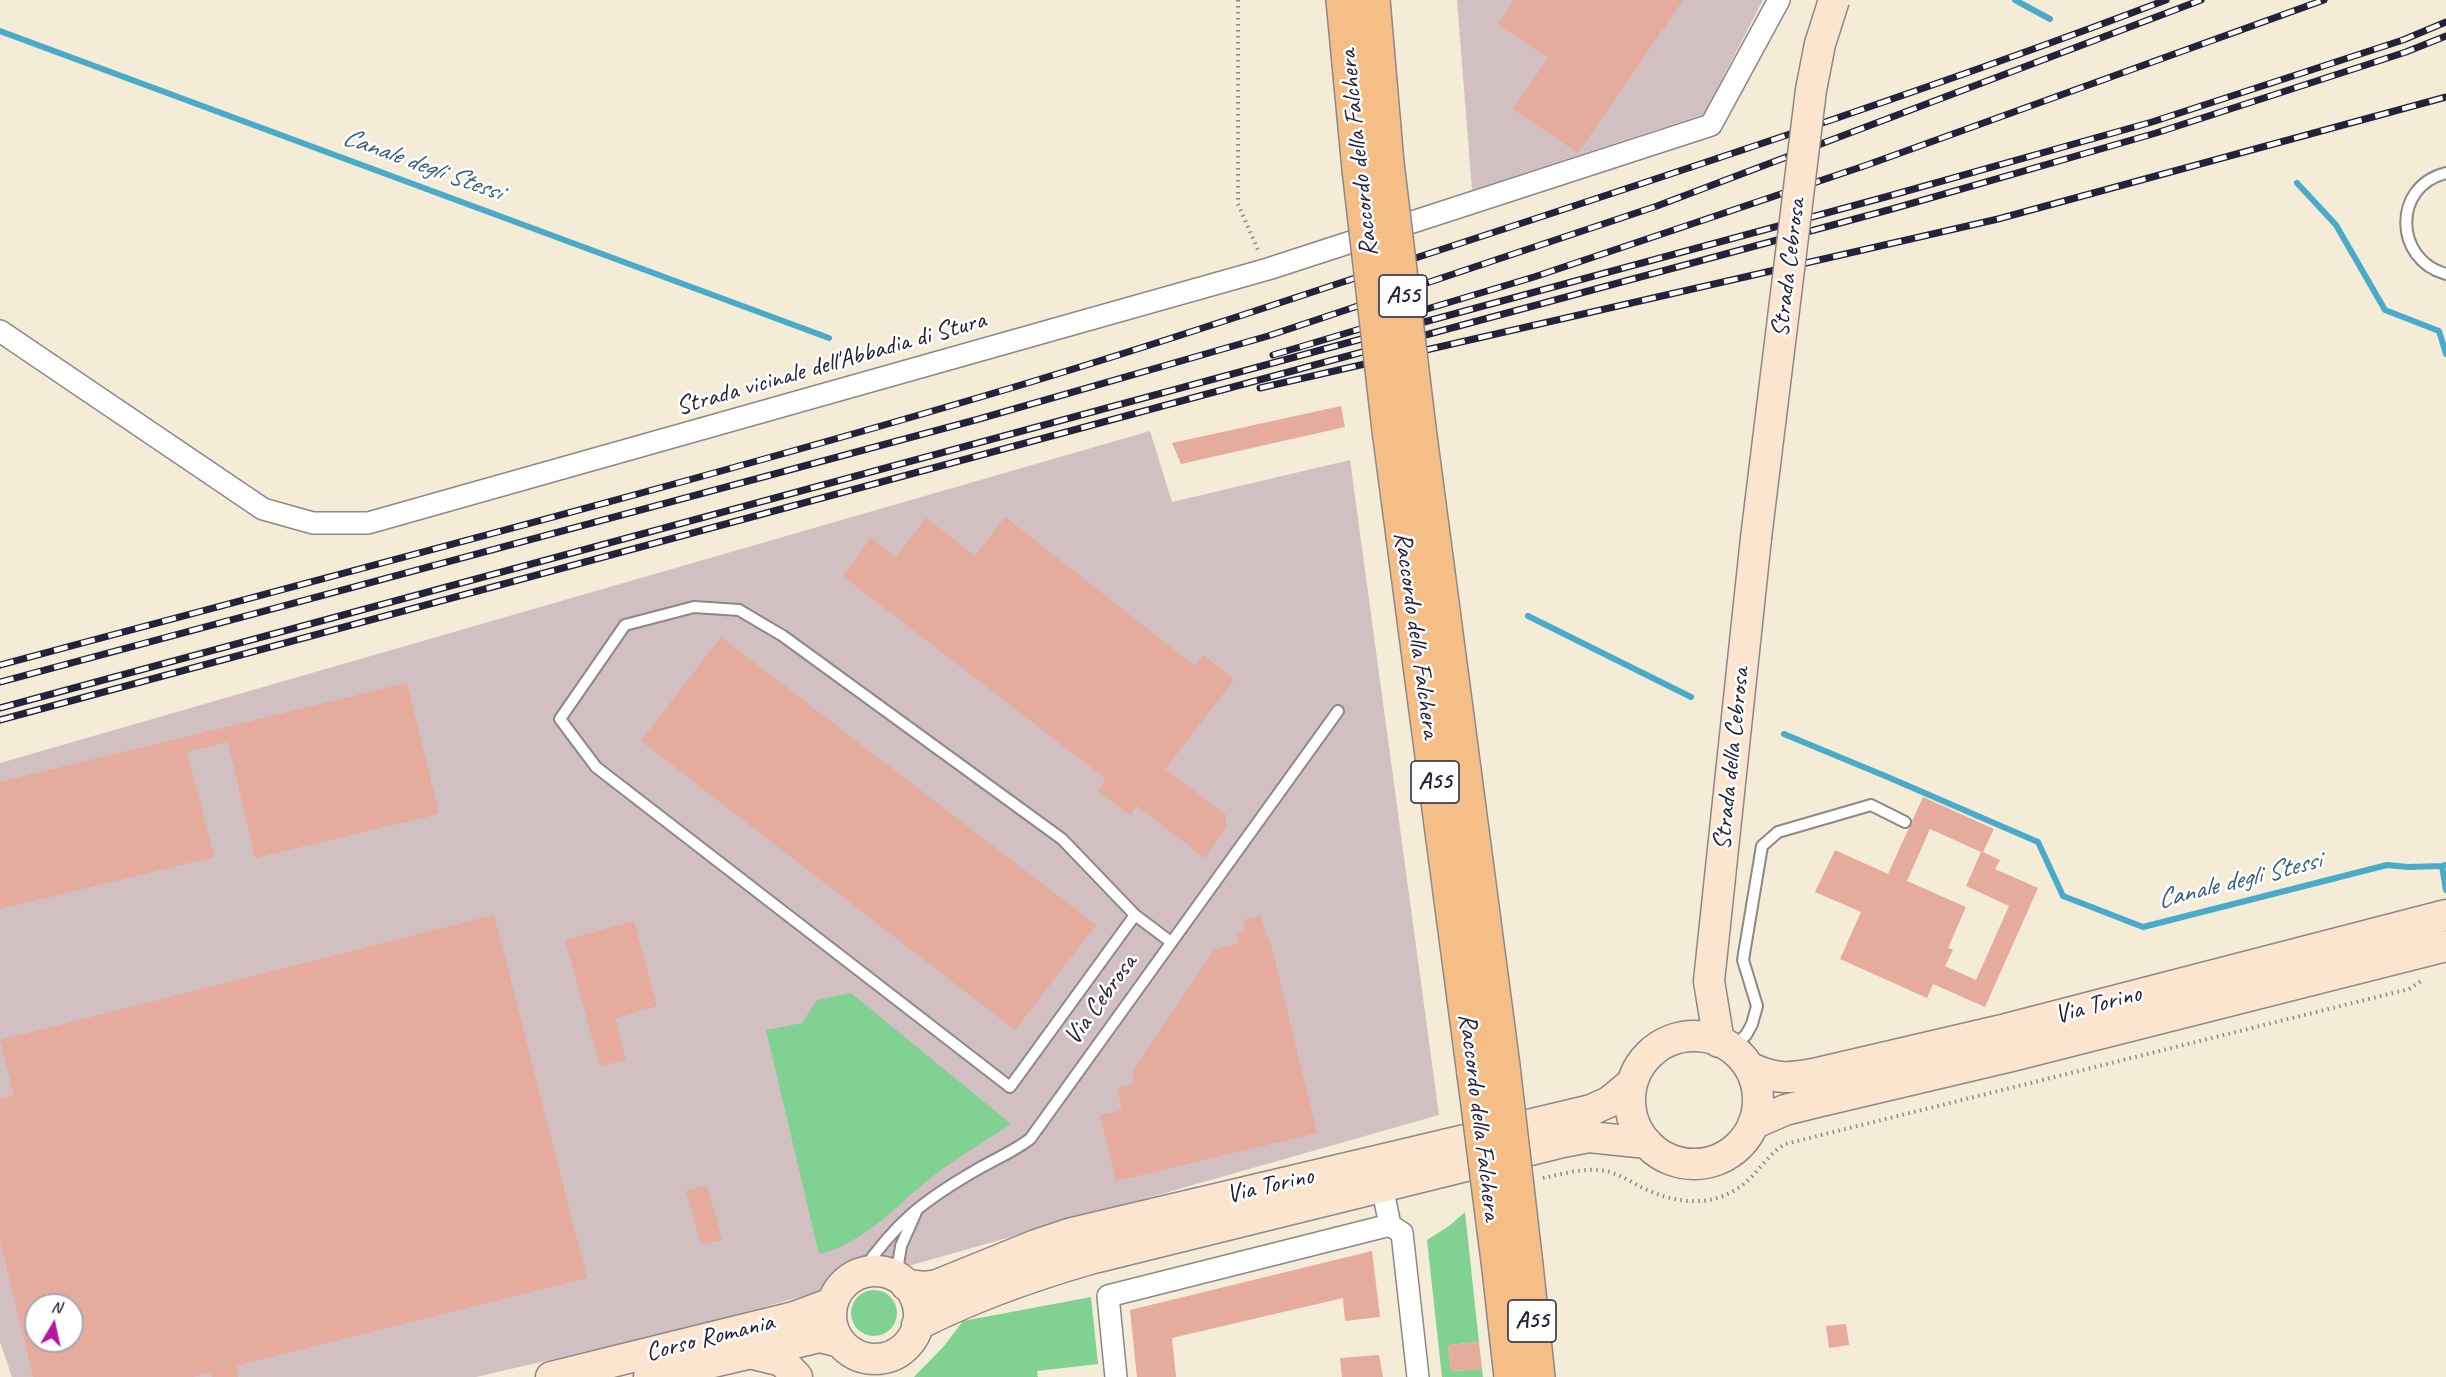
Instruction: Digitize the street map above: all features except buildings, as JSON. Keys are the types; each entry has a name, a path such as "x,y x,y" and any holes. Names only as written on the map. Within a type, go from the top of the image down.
{"highway":[{"name":"A55","path":"1381,95 1384,0"},
{"name":"Raccordo della Falchera","path":"1350,2 1381,95 1373,166"},
{"name":"Raccordo della Falchera","path":"1350,2 1373,166 1412,488 1513,1267 1538,1377"},
{"name":"Raccordo della Falchera","path":"1510,1377 1513,1267"}],"main road":[{"name":"Strada Cebrosa","path":"1756,538 1811,90 1820,44 1834,0"},
{"name":"Strada della Cebrosa","path":"1677,1038 1708,981 1756,538"},
{"name":"Via Torino","path":"1734,1052 1764,1075 1791,1078 1813,1074 2006,1029 2446,915"},
{"name":"Via Torino","path":"1753,1124 1785,1110 2013,1056 2446,946"},
{"name":"Strada della Cebrosa","path":"1708,981 1734,1052"},
{"path":"1706,1037 1734,1052 1757,1088 1758,1107 1746,1137 1734,1150 1717,1159 1699,1163 1679,1162 1661,1154 1647,1143 1632,1115 1630,1099 1632,1083 1641,1063 1650,1053 1677,1038 1706,1037"},
{"name":"Via Torino","path":"901,1281 926,1287 938,1285 1036,1245 1072,1233 1591,1110 1609,1102 1632,1083"},
{"name":"Via Torino","path":"917,1325 941,1313 1047,1271 1382,1186 1589,1137 1647,1143"},
{"path":"878,1271 901,1281 916,1302 917,1325 912,1338 883,1367 871,1358 861,1356 843,1345 833,1329 832,1303 837,1292 846,1282 861,1273 878,1271"},
{"name":"Corso Romania","path":"551,1377 794,1317 832,1303"},
{"name":"Corso Romania","path":"649,1377 820,1337 843,1345"},
{"path":"843,1345 843,1377"},
{"path":"749,1353 782,1361 796,1377"}],"street":[{"name":"Strada vicinale dell'Abbadia di Stura","path":"0,331 263,508 313,523 368,523 1268,269 1711,125 1779,0"},
{"path":"1382,1186 1390,1225 1402,1233 1418,1377"},
{"path":"1116,1377 1108,1296 1390,1225"}],"lane":[{"path":"2446,173 2424,184 2413,197 2407,213 2406,231 2411,247 2421,261 2435,271 2446,274"},
{"path":"1135,915 1010,1087 596,767 560,719 625,625 694,607 739,610 783,636 1062,839 1135,915 1171,942"},
{"name":"Via Cebrosa","path":"861,1273 878,1248 918,1206 979,1168 1010,1154 1030,1139 1338,711"},
{"path":"1734,1052 1752,1024 1757,1006 1743,960 1762,846 1778,832 1871,805 1905,822"},
{"path":"901,1281 901,1246 918,1206"}],"path":[{"path":"1238,0 1238,204 1261,254 1249,258"},
{"path":"1539,1179 1588,1169 1606,1171 1664,1197 1685,1201 1713,1200 1735,1191 1756,1174 1776,1149 1785,1144 2409,989 2425,978"}],"shaded area":[{"path":"1457,0 1763,0 1704,114 1472,190"},
{"path":"1150,431 1172,502 1350,460 1439,1115 701,1325 476,1377 12,1377 0,1342 0,763"}],"green space":[{"path":"851,993 1011,1124 933,1176 866,1232 851,1242 819,1254 766,1030 802,1023 817,1000"},
{"path":"1465,1212 1479,1342 1448,1345 1451,1371 1482,1369 1483,1377 1442,1377 1427,1240"},
{"path":"874,1290 890,1297 897,1313 890,1329 874,1336 858,1329 851,1313 858,1297"},
{"path":"1091,1297 1098,1364 1037,1371 1038,1377 914,1377 944,1346 963,1321"}],"waterway":[{"name":"Canale degli Stessi","path":"2015,0 2050,19"},
{"name":"Canale degli Stessi","path":"0,31 829,338"},
{"name":"Canale degli Stessi","path":"2297,183 2336,225 2385,310 2439,331 2446,354"},
{"name":"Canale degli Stessi","path":"1528,616 1691,697"},
{"name":"Canale degli Stessi","path":"1784,734 2038,842 2063,896 2143,927 2387,865 2442,866"},
{"name":"Canale degli Stessi","path":"2445,865 2442,866 2446,890"}],"railway":[{"path":"0,665 605,503 1035,381 1757,145 2003,60 2166,0"},
{"path":"0,682 979,419 1268,336 1657,206 2201,0"},
{"path":"1273,355 1534,277 1867,165 2324,0"},
{"path":"0,708 1889,196 2152,122 2403,40 2446,22"},
{"path":"0,720 1892,209 2156,133 2406,52 2446,36"},
{"path":"1260,388 1998,219 2446,97"}]}
